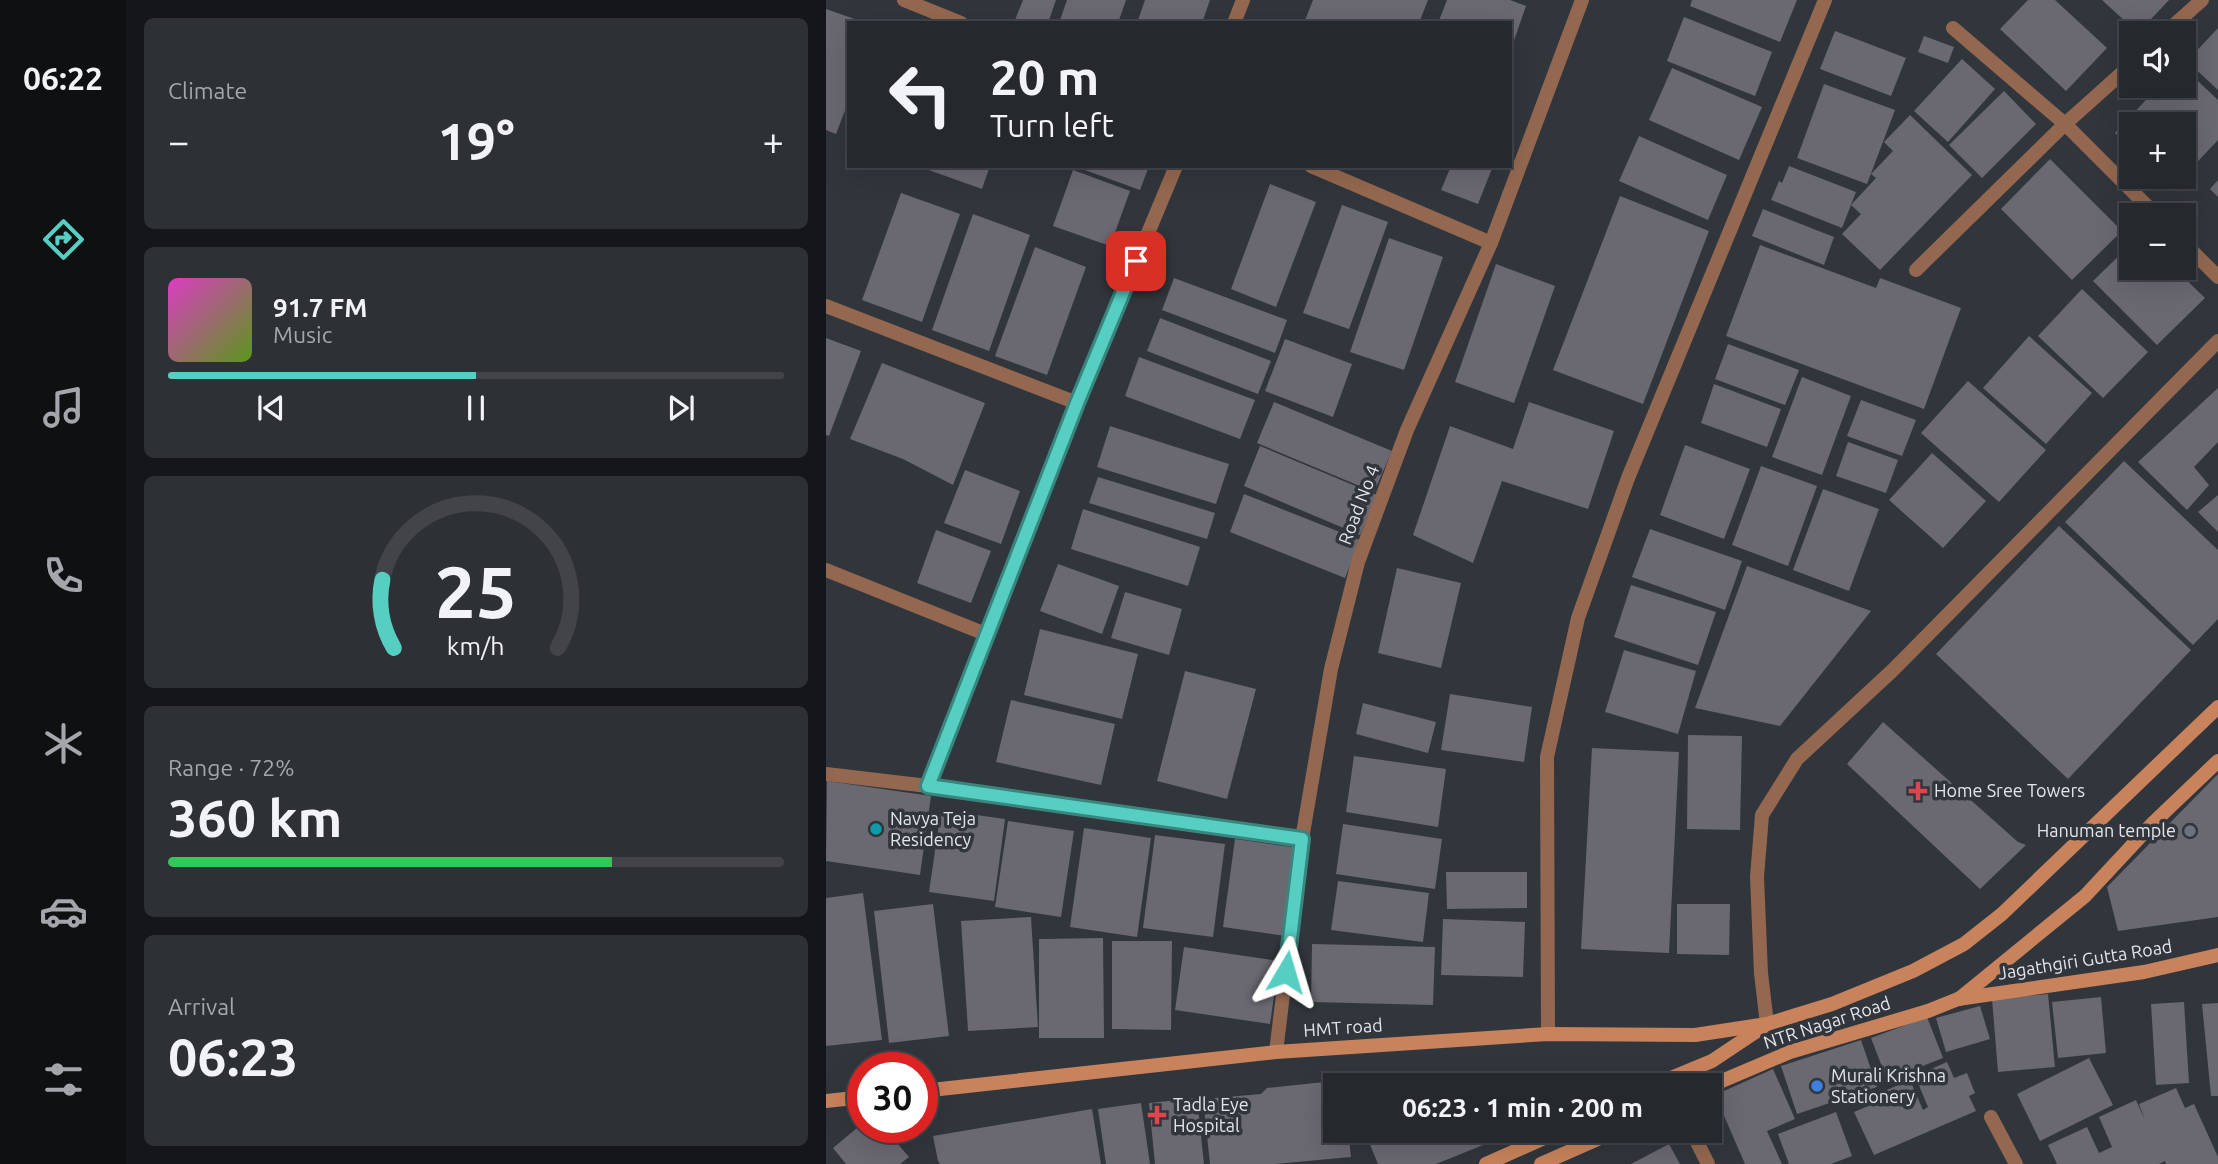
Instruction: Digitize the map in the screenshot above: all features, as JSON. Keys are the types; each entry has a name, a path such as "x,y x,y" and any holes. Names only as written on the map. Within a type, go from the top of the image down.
{"main road":[{"path":"1767,1024 1832,1003 1913,971 1964,944 2002,914 2218,707"},
{"path":"1958,999 2085,896 2153,823 2218,761"},
{"name":"Jagathgiri Gutta Road","path":"1958,999 2144,972 2218,955"},
{"name":"NTR Nagar Road","path":"1722,1081 1790,1052 1928,1011 1958,999"},
{"name":"HMT road","path":"938,1089 1276,1052 1548,1034 1695,1035 1767,1024"},
{"name":"NTR Nagar Road","path":"1683,1073 1712,1061 1767,1024"},
{"path":"826,1101 847,1099"},
{"path":"1486,1164 1533,1143"},
{"path":"1541,1164 1589,1143"}],"street":[{"path":"904,0 956,21"},
{"path":"1235,21 1243,0"},
{"name":"Road No 4","path":"1276,1052 1302,839 1331,669 1358,562 1408,430 1491,243 1582,0"},
{"path":"1548,1034 1547,757 1578,618 1633,465 1825,0"},
{"path":"2178,21 2202,0"},
{"path":"1953,28 2065,124 2144,203"},
{"path":"1916,270 2065,124 2119,76"},
{"path":"928,786 1077,403 1175,168"},
{"path":"1316,168 1491,243"},
{"path":"2196,255 2218,277"},
{"path":"826,306 1077,403"},
{"path":"1767,1024 1761,973 1757,877 1762,815 1797,759 1893,670 2218,341"},
{"path":"826,570 988,635"},
{"path":"826,774 1302,839"},
{"path":"1991,1117 2016,1164"},
{"path":"1698,1143 1709,1164"}],"building":[{"path":"1023,0 1056,0 1049,21 1015,20"},
{"path":"1067,0 1126,0 1119,21 1060,21"},
{"path":"1145,0 1210,0 1203,21 1138,21"},
{"path":"1313,0 1428,0 1420,21 1305,21"},
{"path":"1447,0 1510,0 1526,6 1512,46 1512,21 1439,21"},
{"path":"1692,0 1797,0 1780,42 1690,6"},
{"path":"2028,0 2055,0 2107,48 2066,91 2000,29"},
{"path":"2102,0 2169,0 2149,21 2125,21"},
{"path":"826,9 860,21 847,21 847,105 836,134 826,130"},
{"path":"1684,17 1772,52 1755,96 1667,61"},
{"path":"2218,28 2218,90 2196,69 2196,51"},
{"path":"1835,31 1906,58 1891,96 1820,69"},
{"path":"1924,36 1954,47 1948,63 1918,52"},
{"path":"1962,59 1995,89 1948,142 1914,111"},
{"path":"1672,68 1762,107 1739,160 1649,120"},
{"path":"2196,79 2218,100 2218,140 2196,163 2196,112 2135,112 2148,98 2196,98"},
{"path":"1824,84 1895,110 1867,184 1797,158"},
{"path":"2004,91 2036,124 1982,178 1949,145"},
{"path":"1910,115 1972,175 1880,270 1842,234 1861,214 1851,205 1876,178 1871,174 1893,151 1884,142"},
{"path":"1639,136 1727,175 1708,220 1619,181"},
{"path":"2050,159 2119,228 2119,234 2072,280 2001,209"},
{"path":"1789,166 1856,192 1842,228 1771,200"},
{"path":"923,168 989,168 982,189"},
{"path":"1083,168 1148,168 1140,190"},
{"path":"1450,168 1492,168 1478,204 1441,190"},
{"path":"1073,170 1130,191 1110,246 1053,226"},
{"path":"2218,180 2218,197 2210,189"},
{"path":"1270,184 1316,202 1276,307 1231,289"},
{"path":"901,193 960,214 922,322 862,300"},
{"path":"1620,196 1709,231 1643,404 1553,370"},
{"path":"1342,205 1388,222 1349,329 1303,313"},
{"path":"1763,209 1834,237 1824,265 1752,236"},
{"path":"973,214 1030,235 989,351 932,330"},
{"path":"1389,238 1443,257 1404,370 1350,352"},
{"path":"1760,245 1876,288 1880,278 1961,308 1924,409 1726,336"},
{"path":"1035,247 1086,267 1047,375 995,356"},
{"path":"2119,256 2119,280 2186,280 2205,298 2157,345 2093,281"},
{"path":"1496,264 1555,286 1514,403 1455,382"},
{"path":"1174,278 1287,320 1275,353 1162,310"},
{"path":"2082,289 2148,352 2103,398 2038,336"},
{"path":"1160,318 1271,361 1258,394 1147,351"},
{"path":"2029,336 2092,393 2046,444 1983,388"},
{"path":"826,338 861,351 829,436 826,435"},
{"path":"1285,339 1352,364 1333,417 1265,391"},
{"path":"1728,344 1799,370 1785,405 1715,379"},
{"path":"1139,357 1255,400 1240,439 1125,396"},
{"path":"882,363 985,403 953,485 903,459 850,439"},
{"path":"1802,377 1851,396 1822,475 1772,457"},
{"path":"1968,381 2046,450 1999,502 1921,433"},
{"path":"1714,384 1781,409 1767,447 1701,423"},
{"path":"2218,388 2218,442 2194,467 2209,485 2187,510 2138,462"},
{"path":"1861,400 1916,420 1902,456 1847,436"},
{"path":"1274,402 1392,451 1374,492 1257,443"},
{"path":"1529,402 1614,431 1588,509 1502,481 1473,563 1413,535 1450,426 1513,449"},
{"path":"1110,426 1229,464 1216,504 1097,467"},
{"path":"1848,442 1898,460 1886,493 1836,476"},
{"path":"1685,445 1750,469 1724,539 1660,515"},
{"path":"1260,446 1377,495 1360,535 1244,486"},
{"path":"1932,453 1986,501 1943,548 1889,500"},
{"path":"2124,461 2218,550 2218,619 2193,645 2065,522"},
{"path":"1761,466 1817,486 1788,566 1732,545"},
{"path":"965,470 1020,491 1001,544 944,523"},
{"path":"1098,477 1215,513 1207,539 1089,503"},
{"path":"1823,489 1879,509 1849,591 1793,570"},
{"path":"1244,494 1360,540 1345,578 1230,532"},
{"path":"2218,495 2218,532 2198,512"},
{"path":"1083,509 1200,547 1188,586 1071,549"},
{"path":"2059,526 2191,650 2068,779 1936,654"},
{"path":"1650,529 1742,561 1725,610 1632,577"},
{"path":"936,530 991,551 971,603 917,583"},
{"path":"1058,564 1119,586 1102,634 1040,611"},
{"path":"1747,566 1871,611 1780,726 1695,708"},
{"path":"1397,568 1461,583 1441,668 1378,653"},
{"path":"1631,585 1716,612 1698,665 1614,637"},
{"path":"1125,592 1182,609 1169,655 1111,638"},
{"path":"1040,629 1138,654 1122,719 1024,695"},
{"path":"1624,650 1696,671 1678,734 1605,712"},
{"path":"1185,671 1256,689 1227,799 1157,781"},
{"path":"1450,694 1532,707 1524,762 1441,750"},
{"path":"1011,700 1115,724 1101,785 996,762"},
{"path":"1363,703 1436,722 1428,753 1356,734"},
{"name":"Home Sree Towers","path":"1883,722 2018,842 2026,845 1980,889 1847,764"},
{"path":"1688,735 1742,736 1740,830 1687,829"},
{"path":"1592,748 1679,752 1669,953 1581,949"},
{"path":"1354,756 1446,769 1438,827 1346,812"},
{"name":"Hanuman temple","path":"2218,774 2218,917 2118,931 2107,887"},
{"name":"Navya Teja Residency","path":"827,781 931,796 920,875 826,861"},
{"path":"941,810 1005,819 994,901 929,892"},
{"path":"1008,821 1074,831 1061,917 995,907"},
{"path":"1343,824 1442,839 1435,889 1336,874"},
{"path":"1084,828 1151,838 1137,937 1070,927"},
{"path":"1155,835 1225,844 1213,937 1143,928"},
{"path":"1235,839 1298,848 1286,936 1223,927"},
{"path":"1446,872 1527,872 1527,908 1447,909"},
{"path":"1338,881 1429,893 1423,942 1331,930"},
{"path":"863,893 882,1040 826,1046 826,898"},
{"path":"933,904 949,1036 889,1043 874,911"},
{"path":"1677,904 1730,904 1729,955 1677,954"},
{"path":"1031,917 1038,1027 968,1031 961,921"},
{"path":"1443,919 1525,922 1523,977 1441,975"},
{"path":"1103,938 1104,1038 1039,1038 1039,939"},
{"path":"1112,941 1172,941 1171,1030 1112,1029"},
{"path":"1312,944 1435,947 1433,1005 1311,1002"},
{"path":"1184,947 1279,961 1270,1024 1175,1010"},
{"path":"2048,994 2055,1067 1998,1072 1992,999"},
{"path":"2101,997 2106,1053 2058,1058 2052,1002"},
{"path":"2184,1002 2189,1083 2156,1085 2151,1004"},
{"path":"2218,1003 2218,1096 2211,1096 2202,1004"},
{"path":"1980,1006 1990,1039 1946,1052 1936,1018"},
{"path":"1927,1017 1943,1058 1887,1080 1871,1038"},
{"path":"1861,1040 1877,1087 1797,1114 1781,1066"},
{"path":"2089,1058 2113,1105 2040,1141 2017,1094"},
{"path":"1947,1062 1954,1078 1967,1073 1975,1093 1969,1096 1976,1111 1874,1155 1854,1112 1885,1099 1882,1092 1910,1080 1923,1110 1928,1107 1915,1076"},
{"path":"1773,1069 1795,1119 1767,1131 1782,1164 1745,1164 1722,1111 1722,1092"},
{"path":"1323,1082 1323,1143 1349,1143 1351,1157 1275,1164 1210,1164 1203,1099 1261,1094 1267,1088"},
{"path":"2176,1088 2185,1108 2194,1104 2218,1157 2218,1164 2166,1164 2165,1161 2159,1164 2057,1164 2048,1145 2087,1127 2099,1153 2112,1147 2099,1117 2136,1100 2145,1120 2139,1104"},
{"path":"1197,1098 1204,1164 1155,1164 1149,1103"},
{"path":"1141,1103 1150,1164 1106,1164 1098,1109"},
{"path":"1092,1109 1101,1164 940,1164 934,1143 938,1143 938,1135"},
{"path":"1836,1112 1852,1156 1831,1164 1789,1164 1778,1134"},
{"path":"847,1136 847,1143 897,1143 909,1157 900,1164 846,1164 833,1148"},
{"path":"1369,1143 1488,1143 1436,1164 1378,1164"},
{"path":"1669,1144 1680,1164 1631,1164"}],"place":[{"name":"Home Sree Towers","path":"1918,791"},
{"name":"Navya Teja Residency","path":"876,829"},
{"name":"Hanuman temple","path":"2190,831"},
{"name":"Murali Krishna Stationery","path":"1817,1086"},
{"name":"Tadla Eye Hospital","path":"1157,1115"}],"route":[{"path":"1136,261 1077,403 928,786 1302,839 1286,972"}]}
